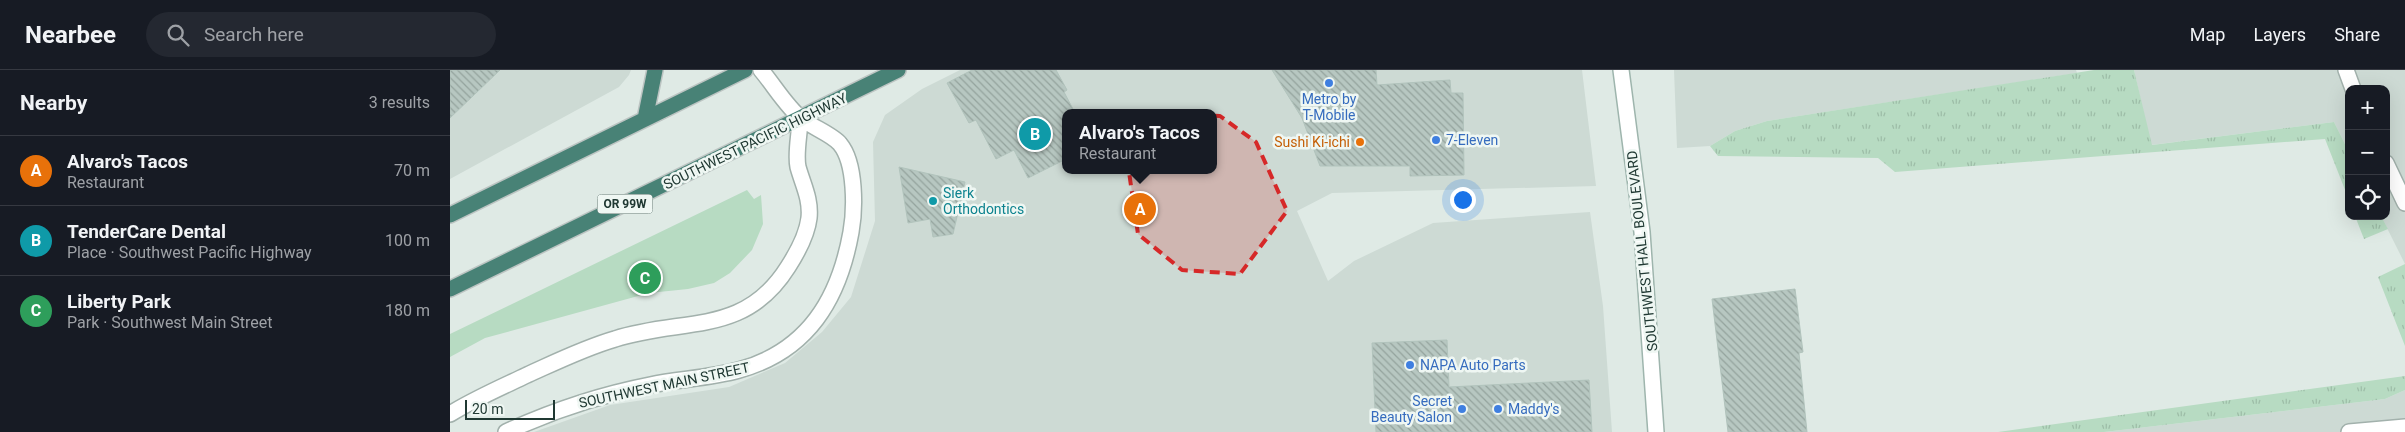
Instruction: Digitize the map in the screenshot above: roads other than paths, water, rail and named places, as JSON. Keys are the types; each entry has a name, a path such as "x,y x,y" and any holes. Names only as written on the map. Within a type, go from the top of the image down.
{"highway":[{"path":"645,119 655,70"},
{"path":"450,216 745,70"},
{"name":"SOUTHWEST PACIFIC HIGHWAY","path":"450,289 898,70"}],"street":[{"name":"SOUTHWEST MAIN STREET","path":"506,432 550,412 595,398 649,385 738,371 768,360 797,342 813,326 834,291 846,261 854,216 854,187 851,169 840,144 800,118 761,70"},
{"name":"SOUTHWEST HALL BOULEVARD","path":"1621,70 1642,232 1656,432"},
{"path":"2346,70 2352,85"},
{"path":"450,414 509,383 589,347 631,334 711,321 749,309 762,300 777,285 798,252 809,219 808,194 798,166 800,118"},
{"path":"2390,172 2405,203"},
{"path":"2349,432 2405,426"}],"place":[{"name":"Metro by T-Mobile","path":"1329,83"},
{"name":"TenderCare Dental","path":"1035,134"},
{"name":"7-Eleven","path":"1436,140"},
{"name":"Sushi Ki-ichi","path":"1360,142"},
{"name":"Sierk Orthodontics","path":"933,201"},
{"name":"Alvaro's Tacos","path":"1140,209"},
{"name":"Liberty Park","path":"645,278"},
{"name":"NAPA Auto Parts","path":"1410,365"},
{"name":"Secret Beauty Salon","path":"1462,409"},
{"name":"Maddy's","path":"1498,409"}]}
